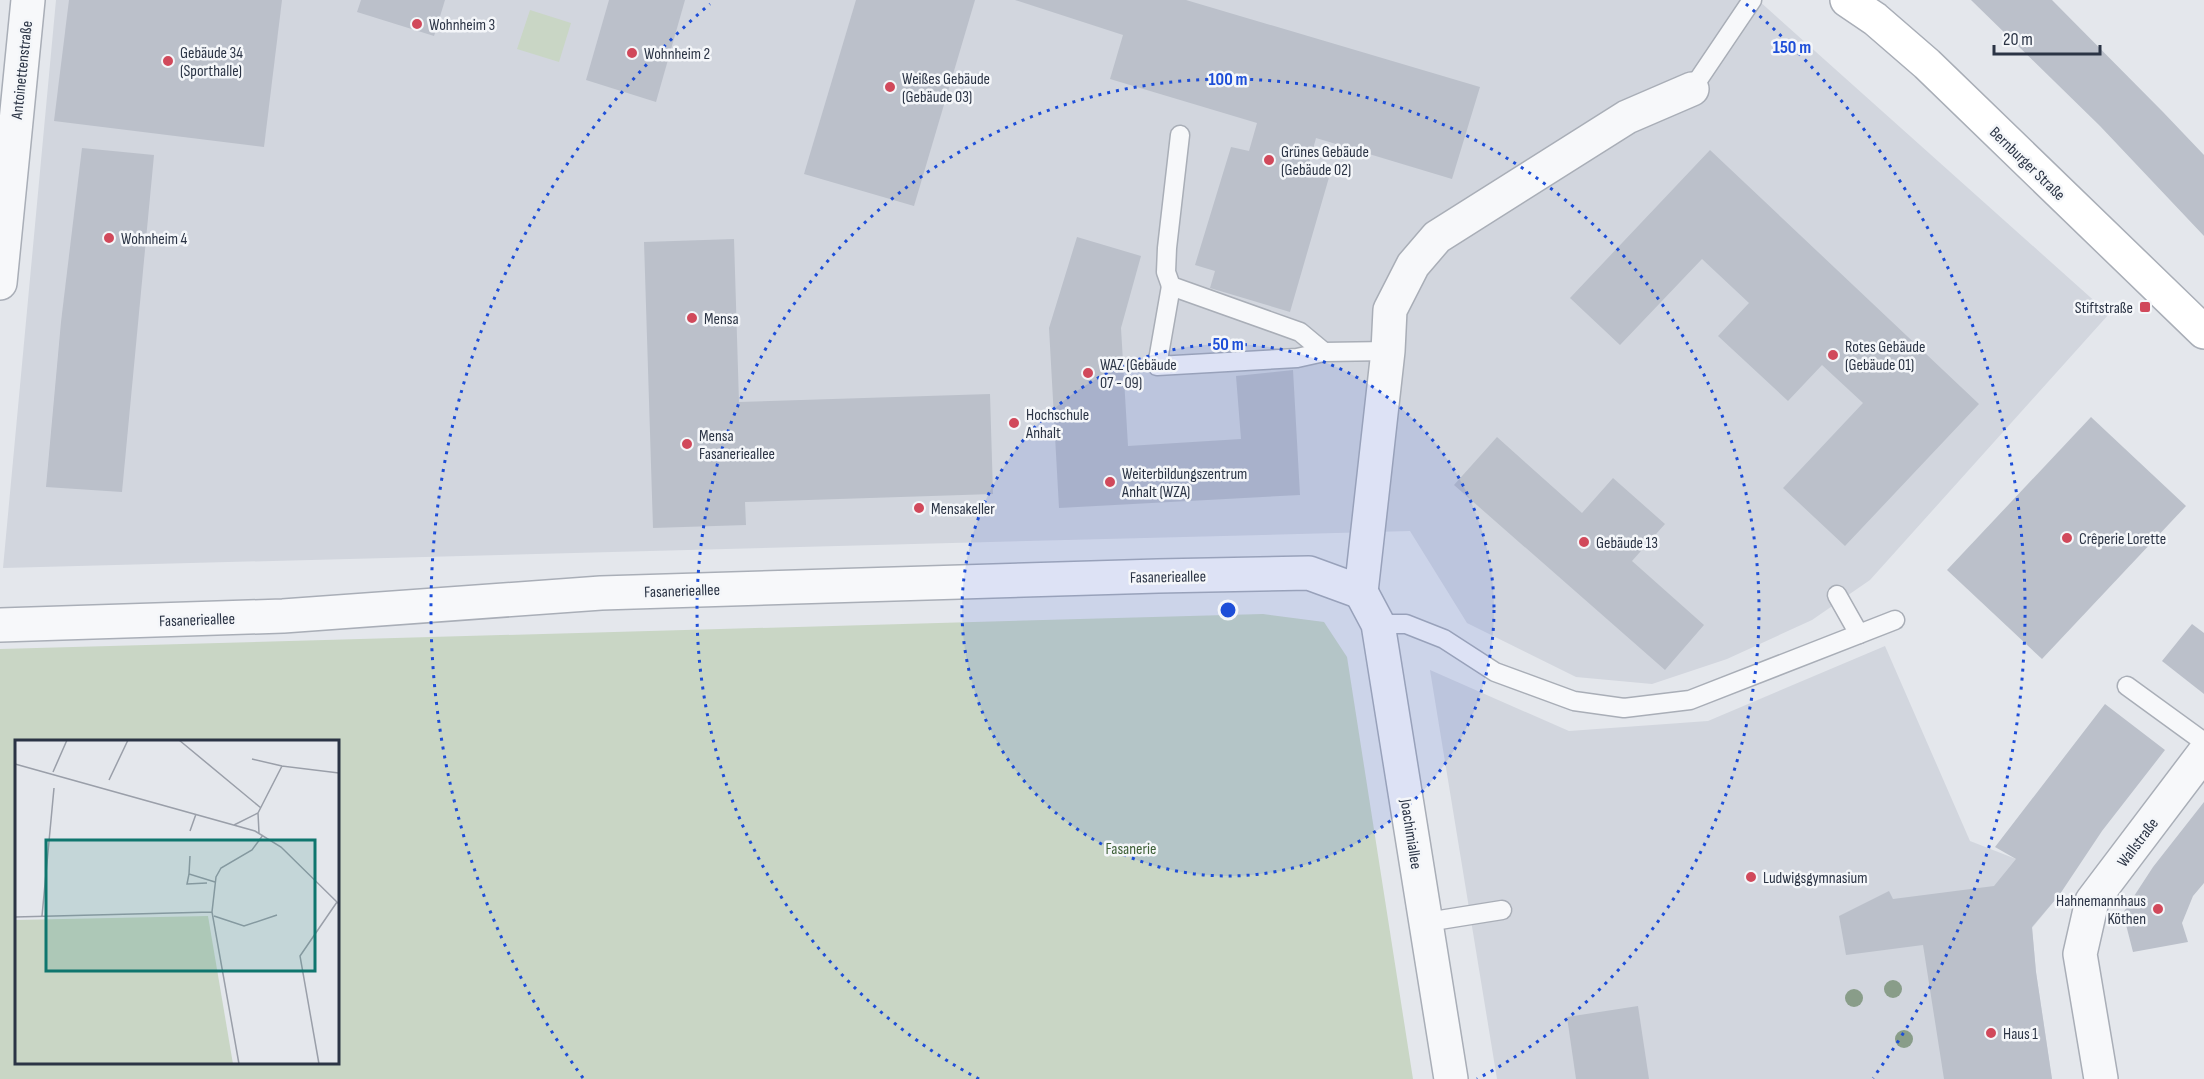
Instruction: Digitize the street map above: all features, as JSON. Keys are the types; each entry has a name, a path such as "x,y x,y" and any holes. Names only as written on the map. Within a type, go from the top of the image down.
{"main road":[{"name":"Bernburger Straße","path":"1847,0 1875,19 1927,64 2204,332"}],"street":[{"name":"Antoinettenstraße","path":"0,283 28,0"},
{"path":"1361,592 1388,351 1390,310 1413,265 1437,237 1627,117 1692,89"},
{"name":"Fasanerieallee","path":"0,625 283,616 601,593 1146,576 1309,573 1361,592"},
{"name":"Joachimiallee","path":"1361,592 1378,624 1451,1079"},
{"name":"Wallstraße","path":"2101,1079 2080,954 2092,902 2204,753"}],"lane":[{"path":"1692,89 1752,0"},
{"path":"1180,135 1167,248 1166,272 1172,286 1157,366 1297,358 1324,352 1388,351"},
{"path":"1172,286 1300,332 1324,352"},
{"path":"1837,595 1859,634"},
{"path":"1378,624 1406,624 1416,627 1444,639 1495,672 1574,701 1624,708 1690,700 1894,620"},
{"path":"2127,686 2204,742"},
{"path":"1427,922 1502,910"}],"shaded area":[{"name":"Hochschule Anhalt","path":"56,0 1758,0 2109,314 1870,580 1812,620 1727,659 1652,684 1576,677 1467,623 1410,531 3,568"},
{"name":"Ludwigsgymnasium","path":"1885,646 1970,841 2016,859 2060,894 2032,928 2036,972 2052,1079 1497,1079 1430,670 1569,731 1708,721"}],"green space":[{"path":"530,10 571,23 559,62 517,49"},
{"name":"Fasanerie","path":"1263,614 1324,622 1347,657 1413,1079 0,1079 0,649"}],"building":[{"name":"Gebäude 34 (Sporthalle)","path":"69,0 282,0 264,147 54,121"},
{"name":"Wohnheim 3","path":"361,0 445,0 434,36 357,12"},
{"name":"Wohnheim 2","path":"609,0 685,0 656,102 586,80"},
{"name":"Weißes Gebäude (Gebäude 03)","path":"856,0 975,0 914,206 804,174"},
{"name":"Grünes Gebäude (Gebäude 02)","path":"1015,0 1186,0 1480,87 1452,179 1316,138 1308,168 1330,174 1290,312 1210,288 1215,271 1195,265 1231,147 1249,151 1257,123 1110,79 1123,35"},
{"path":"1971,0 2052,0 2163,112 2204,155 2204,236 2100,126"},
{"name":"Wohnheim 4","path":"82,148 154,155 122,492 46,487 61,322"},
{"name":"Rotes Gebäude (Gebäude 01)","path":"1710,150 1979,404 1845,546 1783,488 1863,403 1822,365 1788,401 1718,336 1749,303 1702,259 1620,345 1570,298"},
{"name":"WAZ (Gebäude 07 - 09)","path":"1077,237 1141,256 1121,328 1128,446 1241,439 1236,376 1293,370 1300,495 1059,508 1049,328"},
{"name":"Mensa","path":"734,239 739,402 990,394 993,494 745,502 746,525 653,528 644,242"},
{"name":"Crêperie Lorette","path":"2091,417 2186,506 2042,659 1947,570"},
{"name":"Gebäude 13","path":"1497,437 1582,513 1613,478 1665,524 1632,561 1704,625 1665,670 1454,485"},
{"path":"2192,624 2204,633 2204,694 2162,661"},
{"path":"2105,704 2165,750 2102,831 2060,894 2032,927 2036,972 2052,1079 1944,1079 1923,945 1846,955 1839,916 1889,891 1893,899 1994,886 2016,859 1995,847"},
{"path":"2204,802 2204,883 2193,896 2182,923 2188,942 2133,952 2123,913 2153,867"},
{"path":"1638,1006 1649,1079 1576,1079 1567,1017"}],"place":[{"name":"Wohnheim 3","path":"417,24"},
{"name":"Wohnheim 2","path":"632,53"},
{"name":"Gebäude 34 (Sporthalle)","path":"168,61"},
{"name":"Weißes Gebäude (Gebäude 03)","path":"890,87"},
{"name":"Grünes Gebäude (Gebäude 02)","path":"1269,160"},
{"name":"Wohnheim 4","path":"109,238"},
{"name":"Stiftstraße","path":"2145,307"},
{"name":"Mensa","path":"692,318"},
{"name":"Rotes Gebäude (Gebäude 01)","path":"1833,355"},
{"name":"WAZ (Gebäude 07 - 09)","path":"1088,373"},
{"name":"Hochschule Anhalt","path":"1014,423"},
{"name":"Mensa Fasanerieallee","path":"687,444"},
{"name":"Weiterbildungszentrum Anhalt (WZA)","path":"1110,482"},
{"name":"Mensakeller","path":"919,508"},
{"name":"Crêperie Lorette","path":"2067,538"},
{"name":"Gebäude 13","path":"1584,542"},
{"name":"Ludwigsgymnasium","path":"1751,877"},
{"name":"Hahnemannhaus Köthen","path":"2158,909"},
{"name":"Haus 1","path":"1991,1033"}]}
